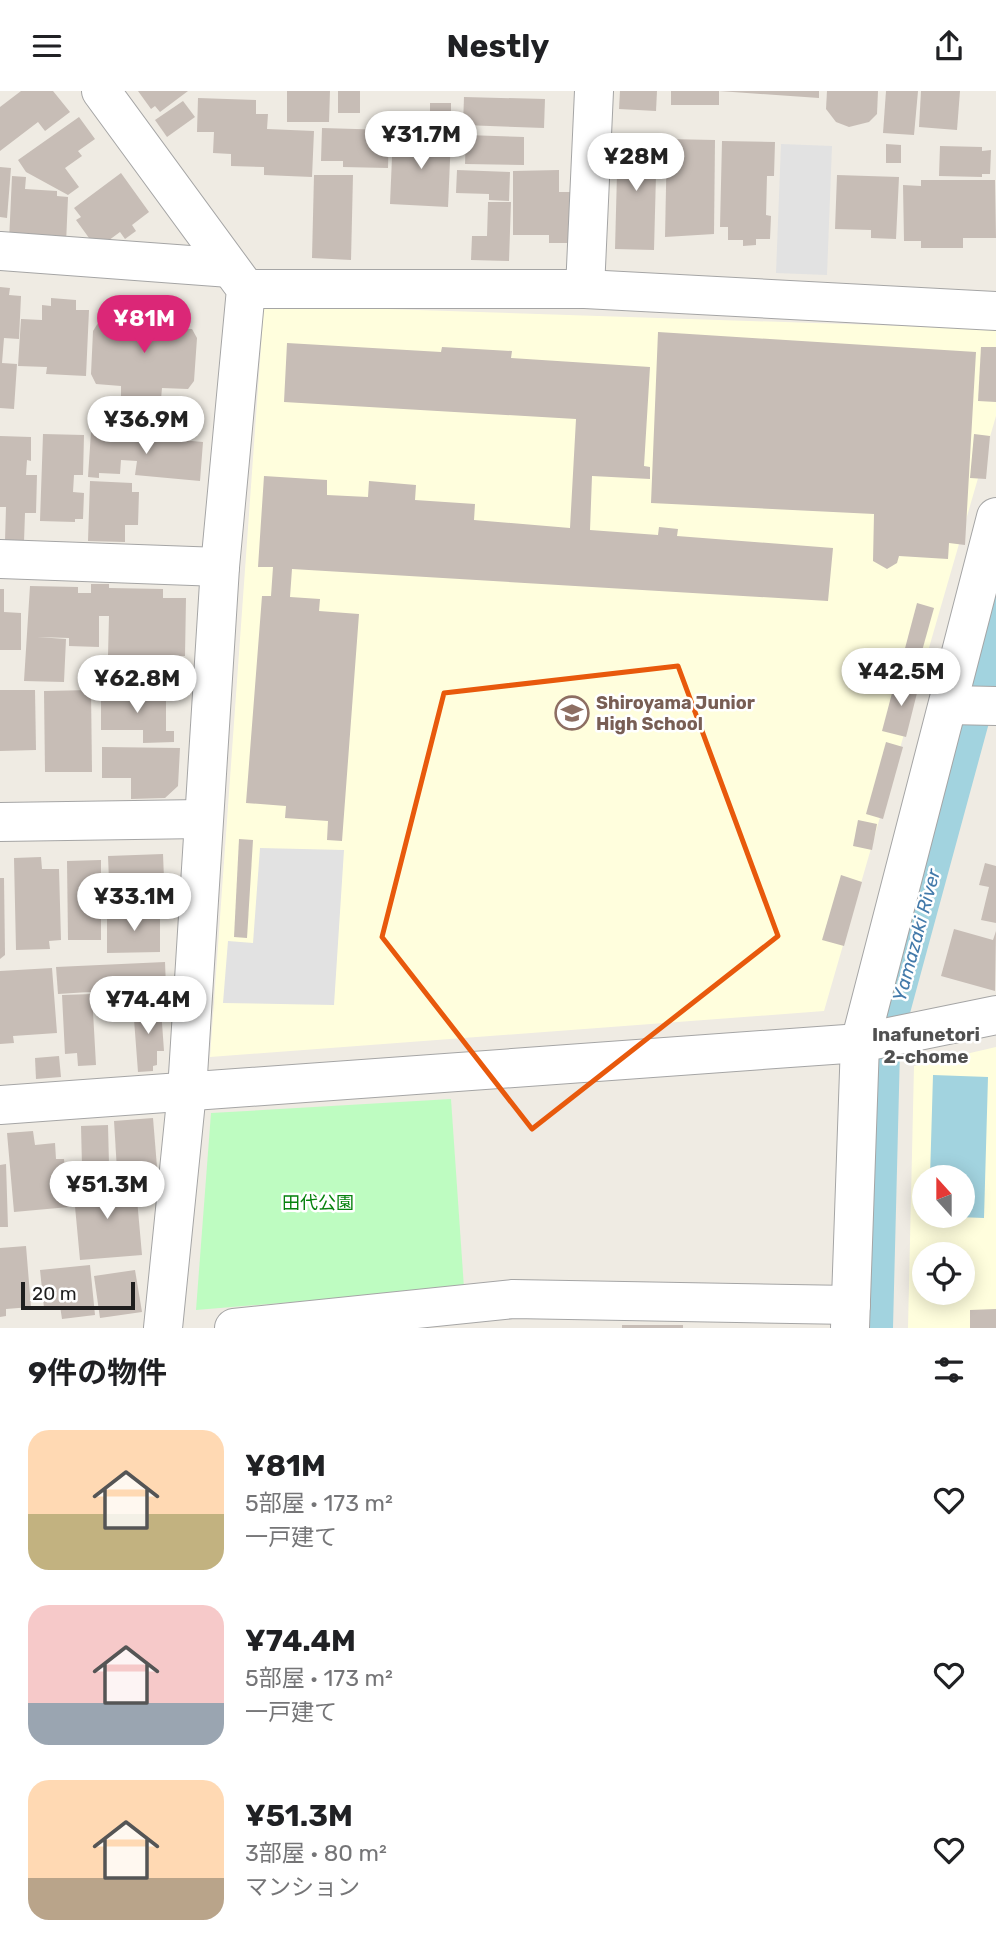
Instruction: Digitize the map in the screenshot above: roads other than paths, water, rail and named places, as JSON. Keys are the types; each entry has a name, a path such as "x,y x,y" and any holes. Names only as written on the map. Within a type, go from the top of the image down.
{"street":[{"path":"101,91 238,278 187,1091 163,1328"},
{"path":"585,289 594,91"},
{"path":"0,251 238,278 585,289 996,311"},
{"path":"234,1328 513,1299 576,1314 850,1316 861,1043 950,706 996,517"},
{"path":"0,559 220,567"},
{"path":"950,706 996,706"},
{"path":"0,822 202,819"},
{"path":"0,1105 861,1043 996,1015"}],"water":[{"name":"Yamazaki River","path":"996,576 996,697 900,1050 893,1328 863,1328 871,1059"},
{"path":"933,1075 988,1077 984,1218 975,1218 975,1165 930,1165"}],"place":[{"name":"Shiroyama Junior High School","path":"572,713"}],"district":[{"name":"Inafunetori 2-chome","path":"926,1045"}],"park label":[{"name":"田代公園","path":"318,1203"}]}
